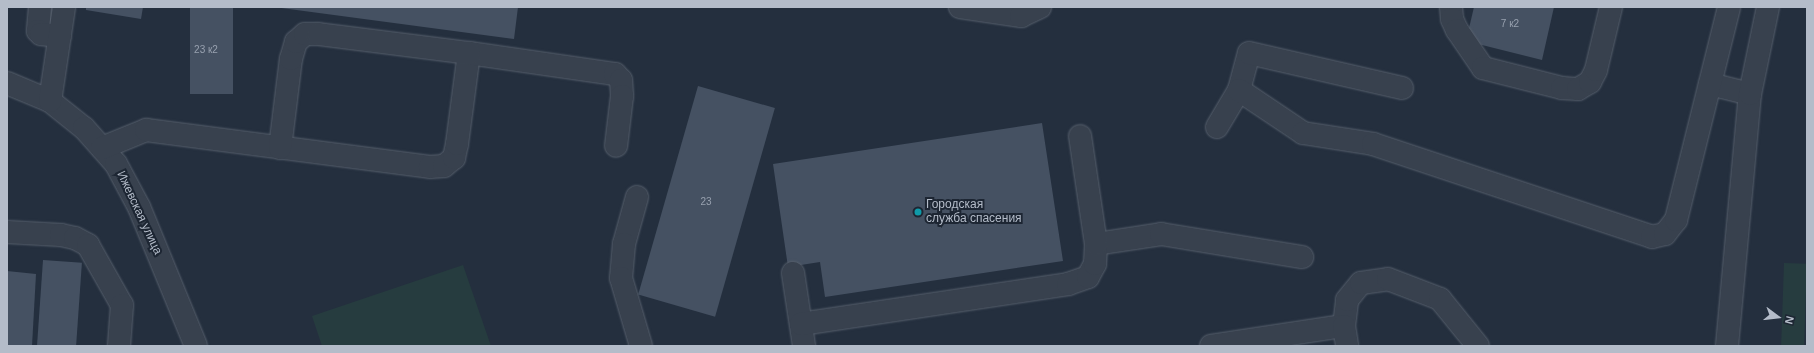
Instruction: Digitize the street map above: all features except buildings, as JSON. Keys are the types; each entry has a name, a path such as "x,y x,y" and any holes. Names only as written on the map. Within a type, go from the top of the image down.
{"street":[{"path":"40,7 38,30 41,34 60,36"},
{"path":"50,102 64,7"},
{"path":"960,7 1021,16 1040,7"},
{"path":"1451,7 1452,19 1457,30 1483,68 1562,88 1578,89 1590,82 1596,70 1611,7"},
{"path":"1239,90 1303,133 1373,144 1652,237 1665,234 1676,220 1729,7"},
{"path":"1727,346 1750,94 1768,7"},
{"path":"280,148 291,59 296,42 305,34 318,34 469,53 615,74 621,80 622,96 616,146"},
{"path":"102,148 146,130 430,167 444,166 454,158 469,53"},
{"path":"1217,126 1239,90 1249,53 1402,88"},
{"name":"Ижевская улица","path":"7,82 50,102 84,128 116,164 139,207 196,346"},
{"path":"1710,84 1750,94"},
{"path":"801,324 1068,284 1088,277 1095,264 1096,244 1080,136"},
{"path":"637,197 624,244 621,278 641,346"},
{"path":"7,232 61,235 75,238 88,245 122,305 119,346"},
{"path":"1096,244 1161,234 1302,257"},
{"path":"793,273 804,346"},
{"path":"1211,346 1346,336 1347,300 1361,283 1388,278 1440,299 1478,346"}],"green space":[{"path":"1784,263 1807,264 1804,346 1781,346"},
{"path":"463,265 491,346 322,346 312,316"}],"place":[{"name":"Городская служба спасения","path":"918,212"}]}
